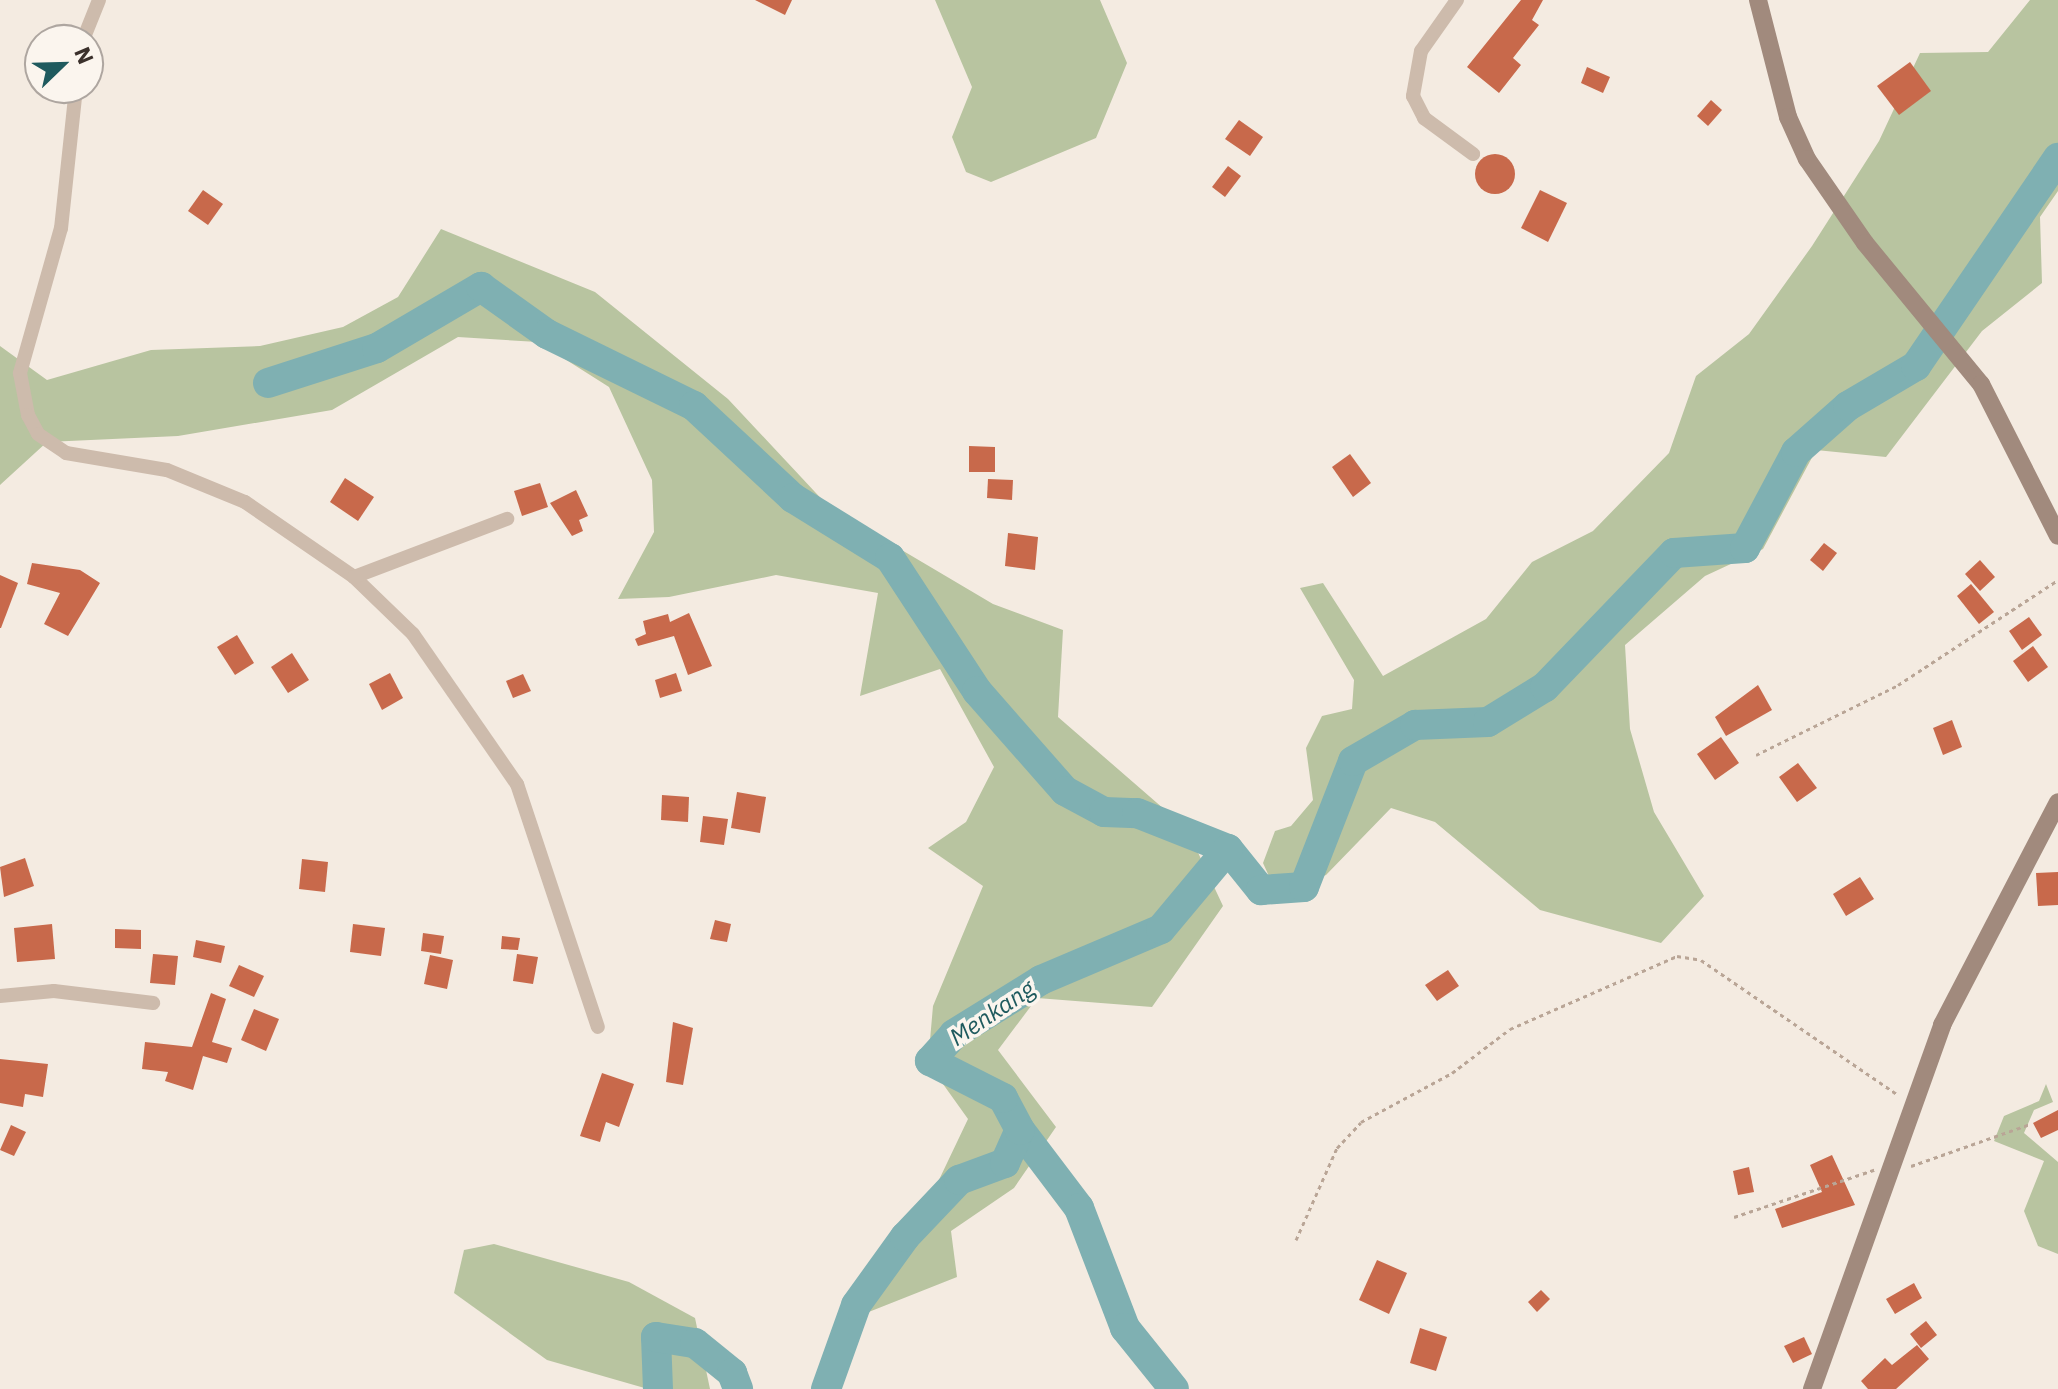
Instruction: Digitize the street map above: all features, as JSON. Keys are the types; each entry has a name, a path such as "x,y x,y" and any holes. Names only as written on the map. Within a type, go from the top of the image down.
{"street":[{"path":"89,24 99,0"},
{"path":"1457,0 1421,51 1413,96 1424,118 1473,154"},
{"path":"1758,0 1788,117 1807,159 1865,243 1958,350 1995,407 2058,536"},
{"path":"74,104 61,228 20,373 33,425 66,453 217,487 354,577 413,634 517,784 598,1027"},
{"path":"354,577 507,519"},
{"path":"1812,1389 1891,1175 1911,1104 1991,920 2058,802"},
{"path":"0,996 54,991 153,1003"}],"path":[{"path":"1756,755 1898,685 2058,580"},
{"path":"1296,1240 1337,1148 1361,1122 1461,1067 1510,1029 1677,956 1701,960 1911,1104"},
{"path":"1734,1217 1859,1170 1891,1175 2030,1124"}],"green space":[{"path":"935,0 1100,0 1127,63 1096,138 991,182 966,172 952,137 972,87"},
{"path":"2030,0 2058,0 2058,191 2040,217 2042,283 1982,331 1886,457 1816,450 1763,549 1705,576 1625,645 1630,729 1654,812 1704,896 1661,943 1540,910 1435,822 1391,808 1326,875 1277,894 1263,863 1275,831 1291,826 1313,800 1306,748 1322,716 1352,709 1354,680 1300,588 1323,583 1383,676 1486,619 1532,562 1593,531 1669,453 1696,376 1749,334 1812,246 1879,141 1920,53 1988,52"},
{"path":"441,229 595,292 728,399 829,507 993,604 1063,630 1058,717 1187,829 1223,906 1152,1007 1037,998 998,1050 1056,1127 1014,1188 951,1231 957,1277 846,1321 937,1184 968,1119 928,1063 933,1006 983,886 928,848 966,822 994,767 940,669 860,696 878,593 776,575 669,597 618,599 654,532 652,480 609,387 538,342 458,337 332,410 178,436 47,442 0,485 0,346 47,380 151,350 260,346 343,327 398,297"},
{"path":"2046,1084 2053,1102 2034,1110 2024,1133 2058,1162 2058,1254 2038,1246 2024,1211 2044,1161 1994,1141 2004,1116 2039,1101"},
{"path":"494,1244 629,1282 695,1318 710,1389 648,1389 547,1360 454,1293 464,1250"}],"building":[{"path":"755,0 792,0 785,15"},
{"path":"1521,0 1543,0 1532,20 1539,25 1513,58 1521,65 1499,93 1467,67"},
{"path":"1910,62 1931,91 1899,115 1877,86"},
{"path":"1587,67 1610,77 1603,93 1581,83"},
{"path":"1711,100 1722,110 1708,126 1697,116"},
{"path":"1239,120 1263,137 1250,156 1225,139"},
{"path":"1495,154 1509,160 1515,174 1509,188 1495,194 1481,188 1475,174 1481,160"},
{"path":"1228,166 1241,176 1225,197 1212,187"},
{"path":"203,190 223,204 208,225 188,211"},
{"path":"1540,190 1567,203 1548,242 1521,228"},
{"path":"969,446 995,447 995,472 969,472"},
{"path":"1350,454 1371,483 1353,497 1332,467"},
{"path":"345,478 374,497 358,521 330,502"},
{"path":"988,479 1013,480 1012,500 987,498"},
{"path":"540,483 548,507 522,516 514,491"},
{"path":"576,490 588,516 579,520 583,531 572,536 550,503"},
{"path":"1008,533 1038,537 1035,570 1005,566"},
{"path":"1824,543 1837,553 1823,571 1810,560"},
{"path":"1980,560 1995,577 1980,591 1965,574"},
{"path":"32,563 80,570 100,583 68,636 44,624 60,593 27,584"},
{"path":"0,575 18,583 1,628 0,628"},
{"path":"1971,584 1994,612 1979,624 1957,596"},
{"path":"689,613 712,666 688,675 674,636 638,646 635,639 646,634 643,621 668,614 670,622"},
{"path":"2029,617 2042,635 2022,650 2009,631"},
{"path":"237,635 254,663 235,675 217,647"},
{"path":"2033,646 2048,667 2028,682 2013,661"},
{"path":"292,653 309,680 288,693 271,667"},
{"path":"390,673 403,698 382,710 369,684"},
{"path":"676,673 682,691 660,698 655,680"},
{"path":"523,674 531,691 513,698 506,681"},
{"path":"1758,685 1772,710 1726,736 1715,717"},
{"path":"1952,720 1962,747 1943,755 1933,728"},
{"path":"1721,737 1739,763 1715,780 1697,754"},
{"path":"1798,763 1817,788 1797,802 1779,777"},
{"path":"737,792 766,797 760,833 731,828"},
{"path":"662,795 689,797 688,822 661,820"},
{"path":"703,816 728,819 724,845 700,842"},
{"path":"25,858 34,886 4,897 0,867"},
{"path":"302,859 328,862 325,892 299,889"},
{"path":"2058,872 2058,905 2038,906 2036,873"},
{"path":"1860,877 1874,899 1846,916 1833,894"},
{"path":"715,920 731,924 727,942 710,939"},
{"path":"52,924 55,959 17,962 14,928"},
{"path":"353,924 385,928 381,956 350,952"},
{"path":"115,929 141,930 141,949 115,948"},
{"path":"423,933 444,936 441,954 421,951"},
{"path":"502,936 520,938 518,950 501,949"},
{"path":"196,940 225,946 221,963 193,957"},
{"path":"153,954 178,956 175,985 150,983"},
{"path":"517,954 538,957 533,984 513,981"},
{"path":"430,955 453,960 447,989 424,984"},
{"path":"239,965 264,976 254,997 229,986"},
{"path":"1448,970 1459,986 1437,1001 1425,985"},
{"path":"211,993 226,999 212,1042 232,1048 227,1063 203,1056 193,1090 165,1081 168,1072 142,1069 145,1042 192,1047"},
{"path":"254,1009 279,1019 266,1051 241,1040"},
{"path":"673,1022 693,1028 683,1085 666,1082"},
{"path":"0,1059 48,1064 43,1097 25,1094 23,1107 0,1103"},
{"path":"602,1073 634,1084 619,1127 606,1122 600,1142 580,1136"},
{"path":"2058,1110 2058,1130 2041,1138 2033,1123"},
{"path":"11,1125 26,1132 14,1156 0,1150"},
{"path":"1832,1155 1855,1205 1782,1228 1775,1209 1822,1192 1810,1165"},
{"path":"1749,1167 1754,1192 1738,1195 1733,1171"},
{"path":"1377,1260 1407,1273 1389,1314 1359,1300"},
{"path":"1914,1283 1922,1298 1895,1314 1886,1299"},
{"path":"1541,1290 1550,1299 1537,1312 1528,1302"},
{"path":"1926,1321 1937,1335 1921,1348 1910,1334"},
{"path":"1420,1328 1447,1337 1436,1371 1410,1363"},
{"path":"1804,1337 1812,1354 1793,1363 1784,1346"},
{"path":"1917,1345 1929,1359 1896,1389 1868,1389 1861,1381 1885,1358 1892,1365"}],"waterway":[{"path":"268,383 377,348 481,287 547,334 694,406 793,498 890,558 977,691 1065,791 1104,812 1137,813 1228,849 1261,890 1304,887 1353,761 1415,725 1488,722 1545,687 1674,553 1745,548 1796,452 1848,406 1916,366 2058,158"},
{"name":"Menkang","path":"826,1389 856,1305 905,1237 959,1180 1005,1163 1020,1130 1003,1098 930,1061 954,1034 1041,980 1161,929 1228,849"},
{"path":"1020,1130 1079,1208 1125,1328 1174,1389"},
{"name":"Menkang","path":"658,1389 656,1337 695,1343 732,1373 738,1389"}]}
